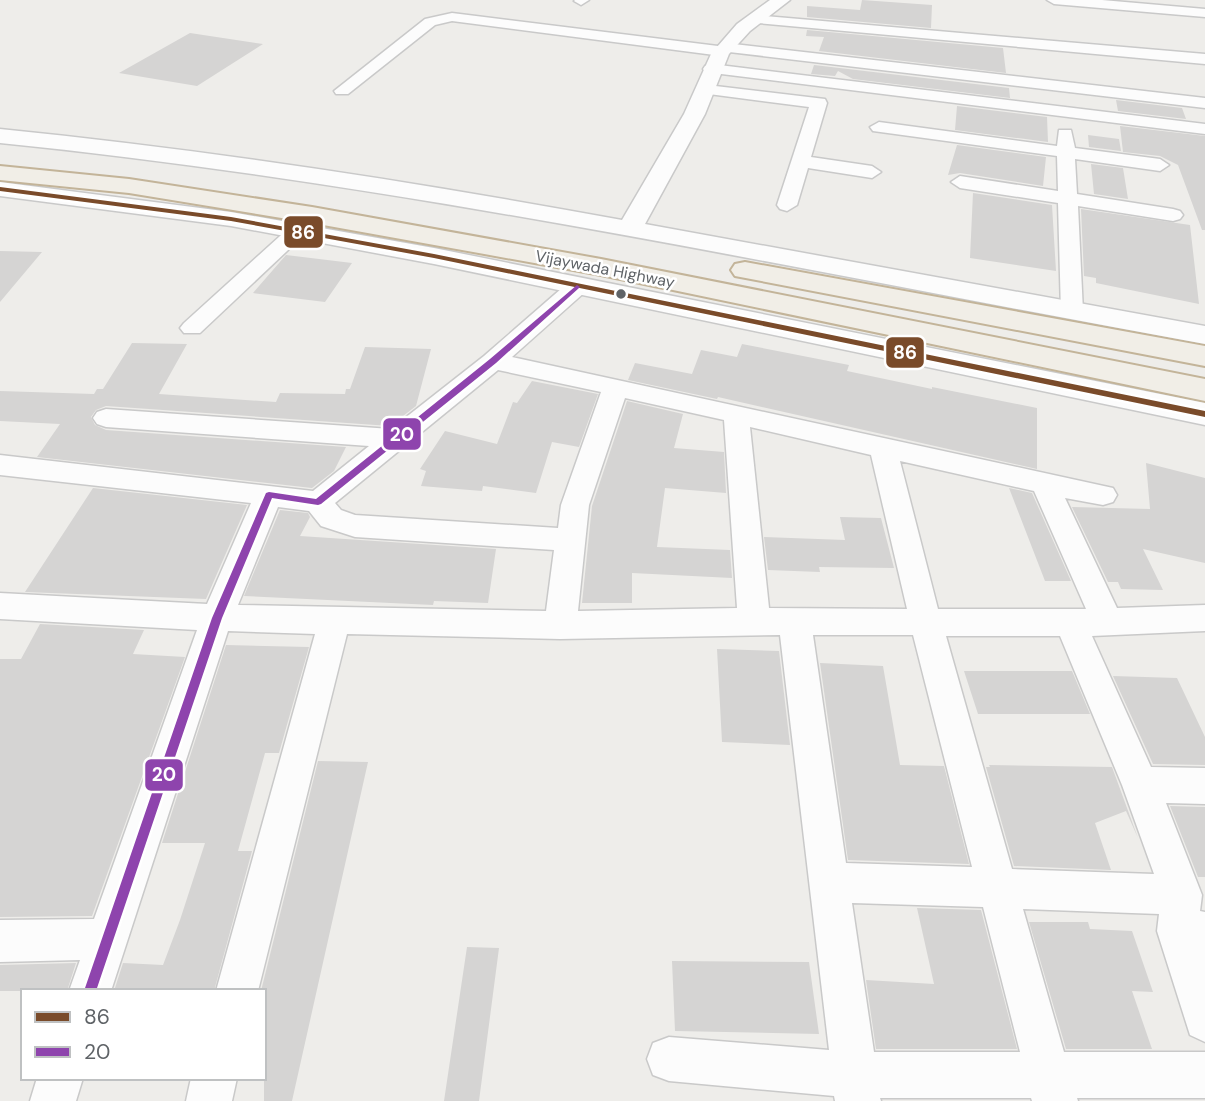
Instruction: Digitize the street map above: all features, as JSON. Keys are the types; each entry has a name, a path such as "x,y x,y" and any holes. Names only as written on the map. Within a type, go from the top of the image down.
{"highway":[{"name":"Vijaywada Highway","path":"0,151 153,166 355,197 1205,356"},
{"name":"Vijaywada Highway","path":"0,173 168,192 601,267 1205,390"}],"street":[{"path":"629,229 667,169 707,90 719,55 752,19 782,0"},
{"path":"1054,0 1205,13"},
{"path":"1105,4 1098,26 1112,51"},
{"path":"342,91 430,22 452,17 719,55 1066,113 1205,129"},
{"path":"752,19 1205,59"},
{"path":"719,55 1205,103"},
{"path":"707,90 819,103 787,205"},
{"path":"1066,113 1065,153 1072,312"},
{"path":"879,127 1160,165"},
{"path":"0,136 170,154 629,229 1205,335"},
{"path":"801,161 872,172"},
{"path":"960,182 1173,215"},
{"path":"0,189 232,219 297,231 674,304 1205,414"},
{"path":"192,328 297,231"},
{"path":"318,502 494,360 577,287"},
{"path":"494,360 736,413 883,449 1103,495"},
{"path":"560,625 575,505 616,386"},
{"path":"736,413 754,621"},
{"path":"106,418 396,439"},
{"path":"883,449 926,623 1052,1088"},
{"path":"0,465 318,502 331,518 355,526 570,540"},
{"path":"1044,483 1107,621"},
{"path":"91,989 217,618 269,495"},
{"path":"0,606 217,618 560,625 754,621 1070,623 1205,618"},
{"path":"238,989 334,621"},
{"path":"795,623 857,1088"},
{"path":"1070,623 1140,785 1188,919 1205,1020"},
{"path":"1140,785 1205,786"},
{"path":"829,882 999,890 1188,919"},
{"path":"0,941 107,939"},
{"path":"668,1059 857,1088 1052,1088 1205,1075"},
{"path":"53,1101 59,1080"},
{"path":"208,1101 214,1080"}],"building":[{"path":"862,0 932,5 931,28 807,17 807,6 860,10"},
{"path":"807,30 1003,48 1006,73 819,51 824,37 806,36"},
{"path":"190,33 263,44 197,86 119,73"},
{"path":"814,65 1009,88 1010,98 853,79 838,71 835,76 811,74"},
{"path":"1116,100 1182,108 1186,119 1118,111"},
{"path":"957,106 1047,117 1048,142 955,130"},
{"path":"1120,126 1205,136 1205,230 1202,230 1178,165 1160,156 1123,152"},
{"path":"1088,135 1119,139 1121,151 1089,147"},
{"path":"957,145 1046,157 1043,186 960,173 948,175"},
{"path":"1091,164 1123,168 1128,199 1094,194"},
{"path":"973,193 1052,205 1056,271 970,258"},
{"path":"1081,209 1190,225 1199,304 1096,283 1096,278 1084,276"},
{"path":"0,251 42,252 0,302"},
{"path":"286,255 352,263 325,302 253,293"},
{"path":"132,343 187,344 159,394 276,402 280,393 345,394 346,389 350,389 365,347 431,349 416,406 390,426 106,406 96,410 91,417 95,425 106,430 346,447 334,471 312,488 37,457 60,424 0,421 0,391 94,394 97,389 103,389"},
{"path":"742,344 849,365 847,371 1037,408 1037,469 718,397 717,399 628,380 635,363 692,374 701,350 737,357"},
{"path":"532,381 598,394 579,447 552,442 536,493 483,486 482,491 421,486 426,471 420,469 445,431 497,444 513,402 517,403"},
{"path":"627,401 683,414 674,448 724,452 726,493 665,488 657,547 730,550 732,578 632,573 632,603 582,603 592,506"},
{"path":"1146,463 1205,478 1205,563 1143,549 1163,590 1121,589 1118,582 1108,582 1072,507 1150,509"},
{"path":"93,488 247,505 206,599 25,592"},
{"path":"1009,488 1032,493 1071,581 1045,581"},
{"path":"280,510 308,513 310,517 300,536 496,549 488,603 434,601 433,605 244,596"},
{"path":"840,517 881,518 894,568 819,567 820,572 768,570 764,537 845,540"},
{"path":"40,624 144,630 133,654 185,657 92,916 0,917 0,659 21,659"},
{"path":"226,645 309,647 279,753 265,753 238,851 252,851 215,989 115,989 123,963 163,965 205,843 162,843"},
{"path":"717,649 779,651 790,745 722,742"},
{"path":"820,663 883,666 900,765 944,766 969,864 848,860"},
{"path":"964,671 1072,671 1090,714 978,714"},
{"path":"1113,676 1177,678 1205,737 1205,765 1153,764"},
{"path":"318,761 368,762 292,1101 264,1101 266,989 261,989"},
{"path":"989,765 1112,767 1138,838 1126,811 1095,823 1111,870 1014,866 986,767 990,767"},
{"path":"1170,806 1205,807 1205,877 1198,877"},
{"path":"917,908 981,910 1017,1049 876,1049 866,980 934,984"},
{"path":"1029,922 1088,922 1090,929 1132,931 1153,992 1132,991 1152,1049 1066,1049"},
{"path":"467,947 499,948 479,1101 444,1101"},
{"path":"672,961 809,962 819,1034 675,1031"},
{"path":"76,963 68,989 21,991 0,991 0,965"}],"transit line":[{"name":"86","path":"0,189 231,219 434,256 1205,414"},
{"name":"20","path":"91,989 217,618 269,495 318,502 493,361 577,287"}]}
